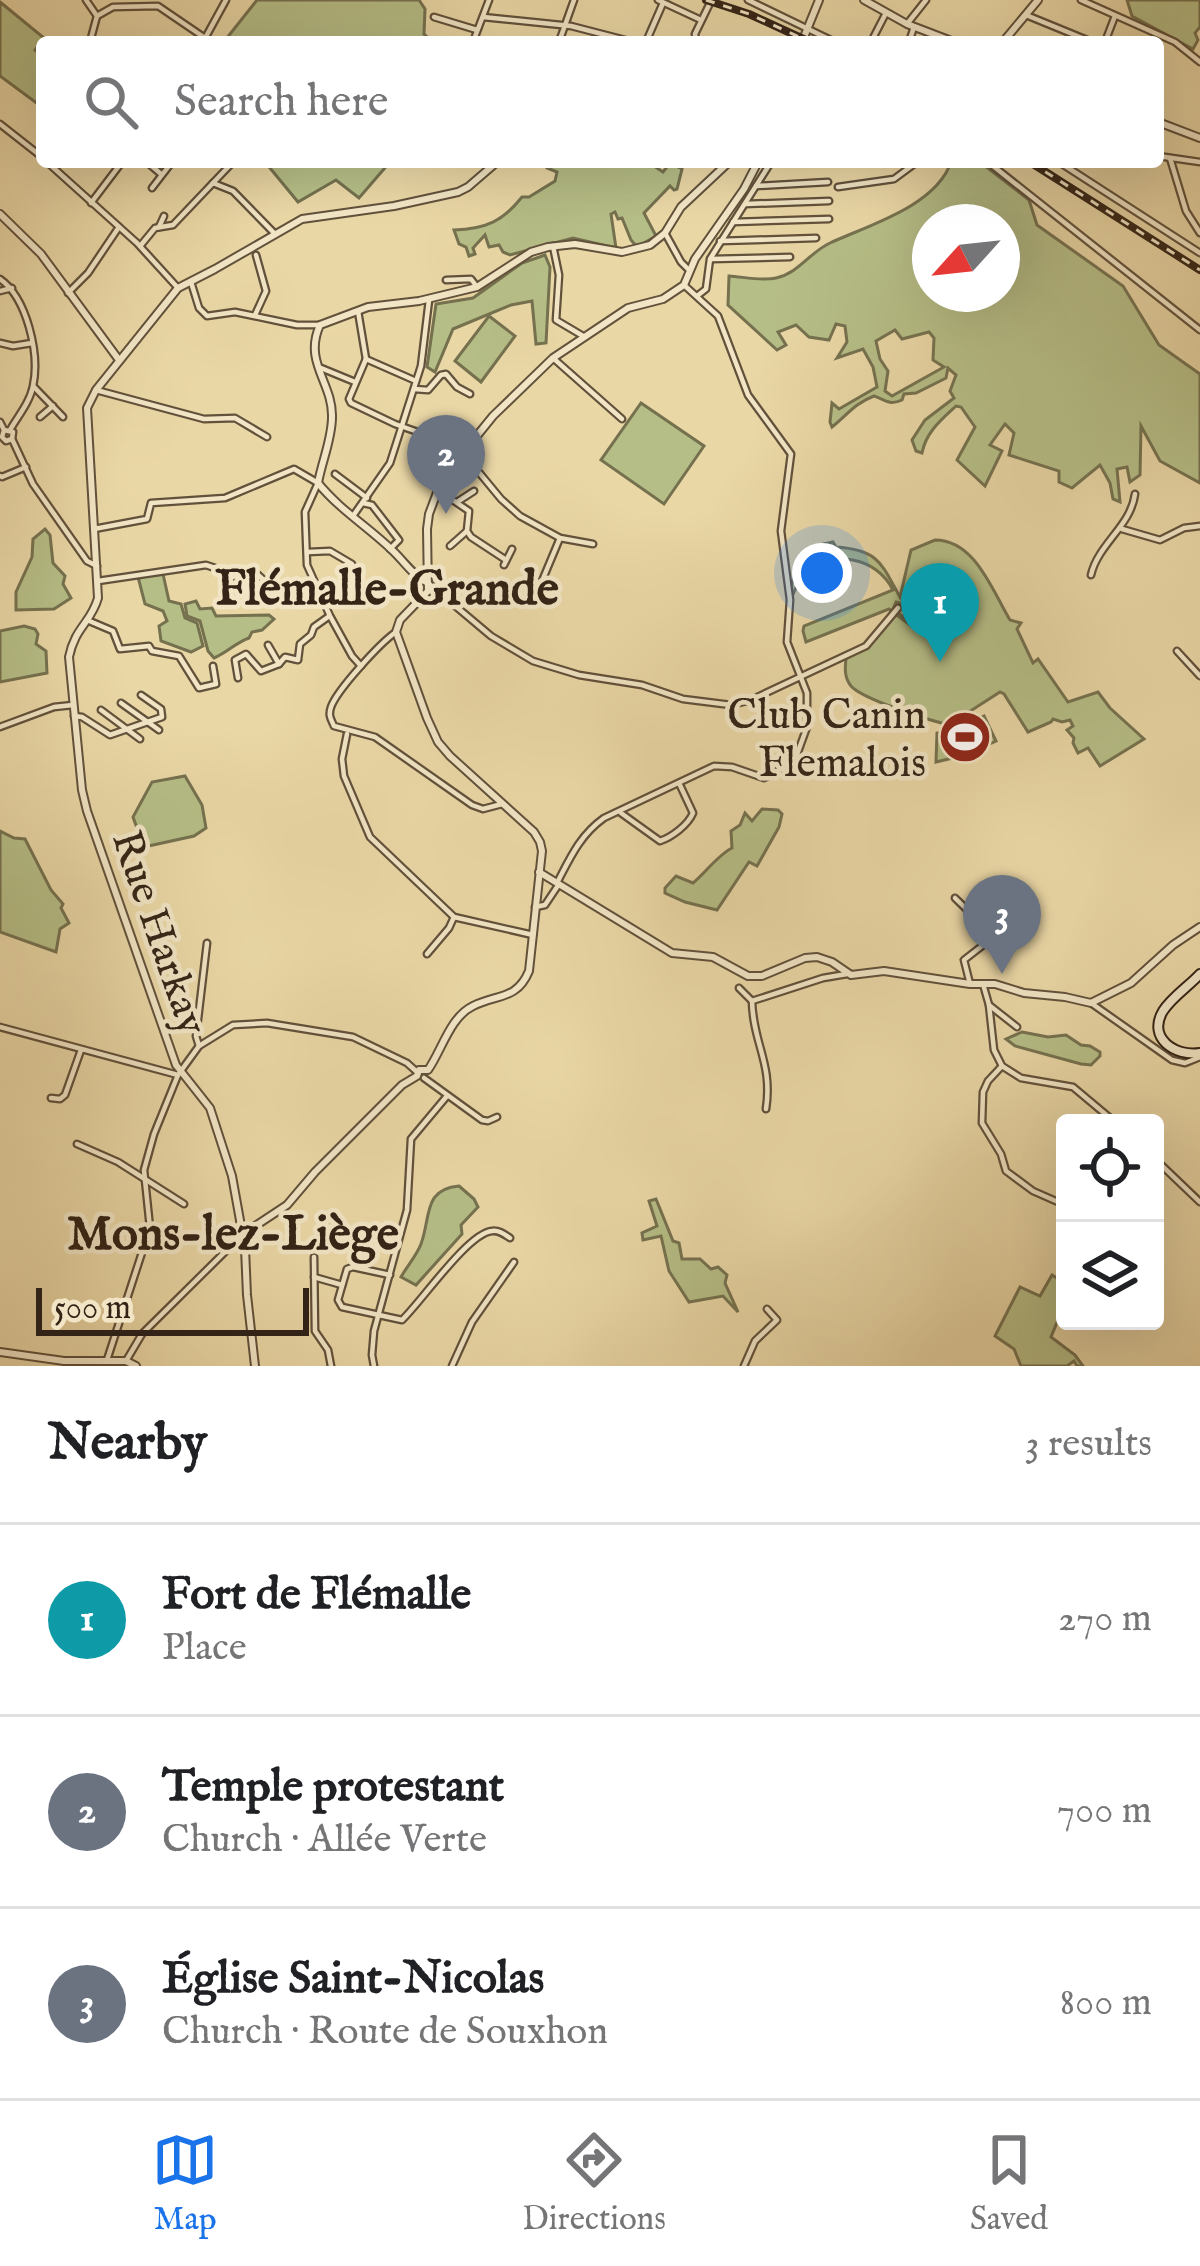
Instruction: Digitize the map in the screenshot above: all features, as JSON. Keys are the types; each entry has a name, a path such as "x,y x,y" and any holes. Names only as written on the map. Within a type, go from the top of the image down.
{"main road":[{"path":"1200,976 1166,1008 1159,1024 1160,1035 1171,1049 1187,1055 1200,1053"}],"street":[{"path":"86,0 97,16"},
{"path":"208,36 226,0"},
{"path":"475,36 489,0"},
{"path":"562,36 574,0"},
{"path":"748,0 823,36"},
{"path":"805,36 819,0"},
{"path":"864,0 938,36"},
{"path":"910,36 926,0"},
{"path":"1008,36 1038,0"},
{"path":"1081,0 1161,36"},
{"path":"648,36 661,1 701,20"},
{"path":"695,36 710,3"},
{"path":"91,36 97,16 113,7 158,6 200,36"},
{"path":"874,36 886,13"},
{"path":"1026,15 1077,36"},
{"path":"1107,36 1115,16"},
{"path":"434,17 477,30"},
{"path":"483,17 613,36"},
{"path":"1164,37 1200,62"},
{"path":"0,124 36,153"},
{"path":"1164,124 1200,138"},
{"path":"1164,157 1200,162"},
{"path":"1170,158 1186,211 1200,233"},
{"path":"54,168 140,246 178,288"},
{"path":"91,203 117,168"},
{"path":"154,168 163,175"},
{"path":"152,188 168,168"},
{"path":"140,246 154,228 173,225 228,168"},
{"path":"213,666 216,684 199,688 179,656 152,651 149,646 120,649 113,631 86,620 97,604 98,581 86,416 95,390 178,288 274,234 311,217 458,192 490,168"},
{"path":"191,282 207,316 230,312 320,325 368,307 429,300 477,287 531,252 553,246 574,244 622,252 650,245 723,168"},
{"path":"502,804 483,809 472,805 375,737 334,726 331,707 428,591 427,529 438,490 463,453 493,416 554,358 628,308 663,299 684,285 695,259 755,168"},
{"path":"697,296 706,289 710,259 718,244 767,168"},
{"path":"838,187 894,179 909,168"},
{"path":"996,168 1200,330"},
{"path":"1068,168 1200,253"},
{"path":"764,172 770,183"},
{"path":"754,189 770,183 828,182"},
{"path":"213,183 233,191 274,234"},
{"path":"754,189 757,202"},
{"path":"741,207 757,202 829,200"},
{"path":"741,207 744,221"},
{"path":"0,214 32,243 119,361"},
{"path":"159,227 164,216"},
{"path":"729,226 744,221 829,219"},
{"path":"729,226 732,240"},
{"path":"68,292 88,273 119,227"},
{"path":"664,233 690,272"},
{"path":"718,244 816,238"},
{"path":"718,244 722,258"},
{"path":"553,246 559,275 556,320 584,336"},
{"path":"255,315 266,293 256,256"},
{"path":"710,259 790,257"},
{"path":"446,280 470,279 477,287"},
{"path":"1,284 12,288 23,308 32,343 34,386 1,434 2,441 12,440"},
{"path":"535,907 545,904 591,827 714,766 764,778 792,763 807,727 803,677 788,642 790,600 781,531 791,454 746,390 718,316 684,285"},
{"path":"353,516 390,463 421,366 429,300"},
{"path":"358,311 366,359 351,403 463,453 520,516 560,538 593,544"},
{"path":"320,325 316,365 332,415 318,483 305,512 310,572 361,666"},
{"path":"0,343 32,343"},
{"path":"554,358 622,419"},
{"path":"366,359 428,390 446,374 457,388 470,394"},
{"path":"316,365 356,382"},
{"path":"34,386 63,417"},
{"path":"95,390 204,419 236,418 267,437"},
{"path":"40,417 52,406"},
{"path":"0,422 14,436 33,484 87,561 97,566"},
{"path":"1,479 26,467"},
{"path":"94,530 147,519 151,503 225,498 294,469 318,483 416,576 491,636 533,661 683,699 740,704 866,646 898,608"},
{"path":"335,474 372,505 399,540 390,548"},
{"path":"438,490 470,511 470,537 505,563 512,549"},
{"path":"457,502 474,491"},
{"path":"1090,574 1121,528 1135,494"},
{"path":"1121,528 1160,541 1184,528 1200,526"},
{"path":"450,546 467,531"},
{"path":"542,586 560,538"},
{"path":"308,552 330,551 352,564"},
{"path":"98,581 208,566 223,578 256,573 266,582"},
{"path":"238,678 235,660 246,654 260,671 286,656 299,659 300,644 314,626 330,616"},
{"name":"Rue Harkay","path":"86,620 74,637 69,657 82,790 179,1074 210,1108 232,1176 243,1234 255,1366"},
{"path":"126,1361 145,1331 243,1234 286,1205 402,1085 421,1074 464,1012 520,988 529,971 540,842 438,742 396,632"},
{"path":"268,645 279,664"},
{"path":"1178,651 1200,676"},
{"path":"74,716 105,734 161,718 163,712 141,695"},
{"path":"121,703 159,730"},
{"path":"0,727 73,705"},
{"path":"101,710 140,739"},
{"path":"348,731 344,776 370,837 454,917 532,935"},
{"path":"660,841 693,813 679,783"},
{"path":"619,812 669,848"},
{"path":"539,872 672,952 713,957 748,976 762,976 806,958 832,962 848,974"},
{"path":"955,898 992,934 964,960 970,984"},
{"path":"427,953 454,917"},
{"path":"1090,1003 1131,983 1200,927"},
{"path":"199,1046 196,1036 207,943"},
{"path":"752,1000 823,978 884,971 995,984 1090,1003 1172,1060 1185,1063 1200,1053"},
{"path":"982,984 994,1050 1002,1066 1021,1078 1073,1087 1105,1114"},
{"path":"739,988 752,1000 753,1026 770,1085 766,1109"},
{"path":"989,1005 1016,1027"},
{"path":"107,1360 150,1228 144,1170 154,1134 179,1074 199,1046 233,1025 267,1023 352,1037 407,1063 484,1121 497,1117"},
{"path":"0,1027 179,1074"},
{"path":"51,1097 65,1096 81,1050"},
{"path":"1002,1066 983,1092 982,1124 1006,1171 1056,1201"},
{"path":"374,1366 379,1316 408,1204 411,1139 447,1096"},
{"path":"77,1144 118,1162 184,1204"},
{"path":"1164,1168 1200,1202"},
{"path":"390,1275 347,1269 338,1300 342,1306 402,1320 454,1259 488,1231 510,1238"},
{"path":"314,1257 315,1331 328,1350 331,1366"},
{"path":"452,1366 472,1322 514,1262"},
{"path":"314,1277 342,1285"},
{"path":"744,1366 754,1341 777,1320 767,1309"},
{"path":"0,1352 64,1361 126,1361 136,1366"}],"green space":[{"path":"257,0 419,0 425,9 426,36 228,36"},
{"path":"1127,0 1200,0 1200,27 1193,49 1132,16"},
{"path":"0,2 42,36 36,36 36,103 0,76"},
{"path":"270,168 385,168 359,198 336,180 298,202"},
{"path":"547,168 682,169 677,189 670,186 644,213 656,236 637,247 615,212 611,214 616,248 573,238 510,255 499,245 489,247 485,235 469,256 454,230 493,222 522,197 555,181 557,172"},
{"path":"948,168 988,168 1029,200 1037,225 1123,286 1159,345 1200,374 1200,483 1160,461 1141,426 1140,475 1130,482 1127,467 1117,469 1120,502 1113,499 1100,465 1072,488 1059,482 1059,471 1009,455 1014,433 1005,424 990,445 1002,451 985,486 957,460 975,427 961,407 956,406 935,427 922,453 912,440 925,420 954,398 950,391 956,375 948,368 946,378 904,394 898,402 874,396 867,399 832,427 832,403 839,409 877,387 863,349 837,358 847,342 845,326 836,324 829,340 809,337 796,325 778,332 786,345 777,350 728,305 729,276 765,279 784,275 823,247 912,204 912,312 1020,312 1020,204 912,204","holes":["895,330 902,339 929,332 934,338 933,360 944,367 892,396 885,391 888,371 876,341"]},
{"path":"545,255 550,267 546,343 536,344 532,301 511,305 453,329 435,372 427,367 436,304 473,298 522,263"},
{"path":"489,316 515,336 481,382 455,361"},
{"path":"641,403 704,446 664,504 601,460"},
{"path":"45,529 53,563 65,576 63,584 71,598 54,609 16,610 16,592 32,557 33,539"},
{"path":"935,540 949,542 972,557 1010,620 1021,623 1017,629 1033,663 1038,659 1068,702 1098,692 1144,739 1100,766 1088,748 1078,753 1067,730 1073,726 1070,720 1053,719 1028,732 1000,692 945,724 857,691 847,679 846,658 866,646 894,613 917,630 898,613 900,603 892,611 806,642 804,626 893,590 876,570 840,559 804,575 790,600 793,580 823,544 833,542 836,547 870,555 883,567 900,597 911,550"},
{"path":"163,574 169,601 181,604 185,618 197,623 203,646 191,652 161,641 159,626 167,621 163,611 145,604 138,577"},
{"path":"196,601 200,609 212,608 216,616 269,615 274,619 214,658 200,621 187,616 185,604"},
{"path":"24,626 38,634 36,644 46,651 47,673 0,682 0,631"},
{"name":"Club Canin Flemalois","path":"984,716 996,741 936,762 937,733 954,731"},
{"path":"185,776 202,805 206,828 194,836 144,847 133,817 152,782"},
{"path":"762,809 782,814 779,827 757,866 749,862 717,910 665,893 676,876 693,883 732,848 731,831 745,813 752,821"},
{"path":"0,831 25,839 63,904 69,923 60,929 56,952 0,932"},
{"path":"1022,1032 1066,1035 1100,1056 1091,1065 1081,1064 1015,1046 1006,1039"},
{"path":"459,1186 478,1207 461,1225 462,1234 416,1285 401,1277 421,1244 430,1206 439,1193"},
{"path":"656,1199 673,1241 679,1243 682,1259 700,1259 727,1275 725,1283 738,1312 723,1296 689,1302 669,1271 661,1236 643,1240 642,1233 657,1226 649,1201"},
{"path":"1052,1275 1056,1277 1056,1325 1051,1337 1083,1366 1074,1361 1067,1366 1021,1366 1014,1349 995,1336 1020,1287 1040,1296"}],"railway":[{"path":"706,0 797,36"},
{"path":"1039,168 1200,270"}],"place":[{"name":"Temple protestant","path":"446,514"},
{"name":"Fort de Flémalle","path":"940,662"},
{"name":"Club Canin Flemalois","path":"965,737"},
{"name":"Église Saint-Nicolas","path":"1002,974"}],"district":[{"name":"Flémalle-Grande","path":"387,587"},
{"name":"Mons-lez-Liège","path":"233,1232"}]}
